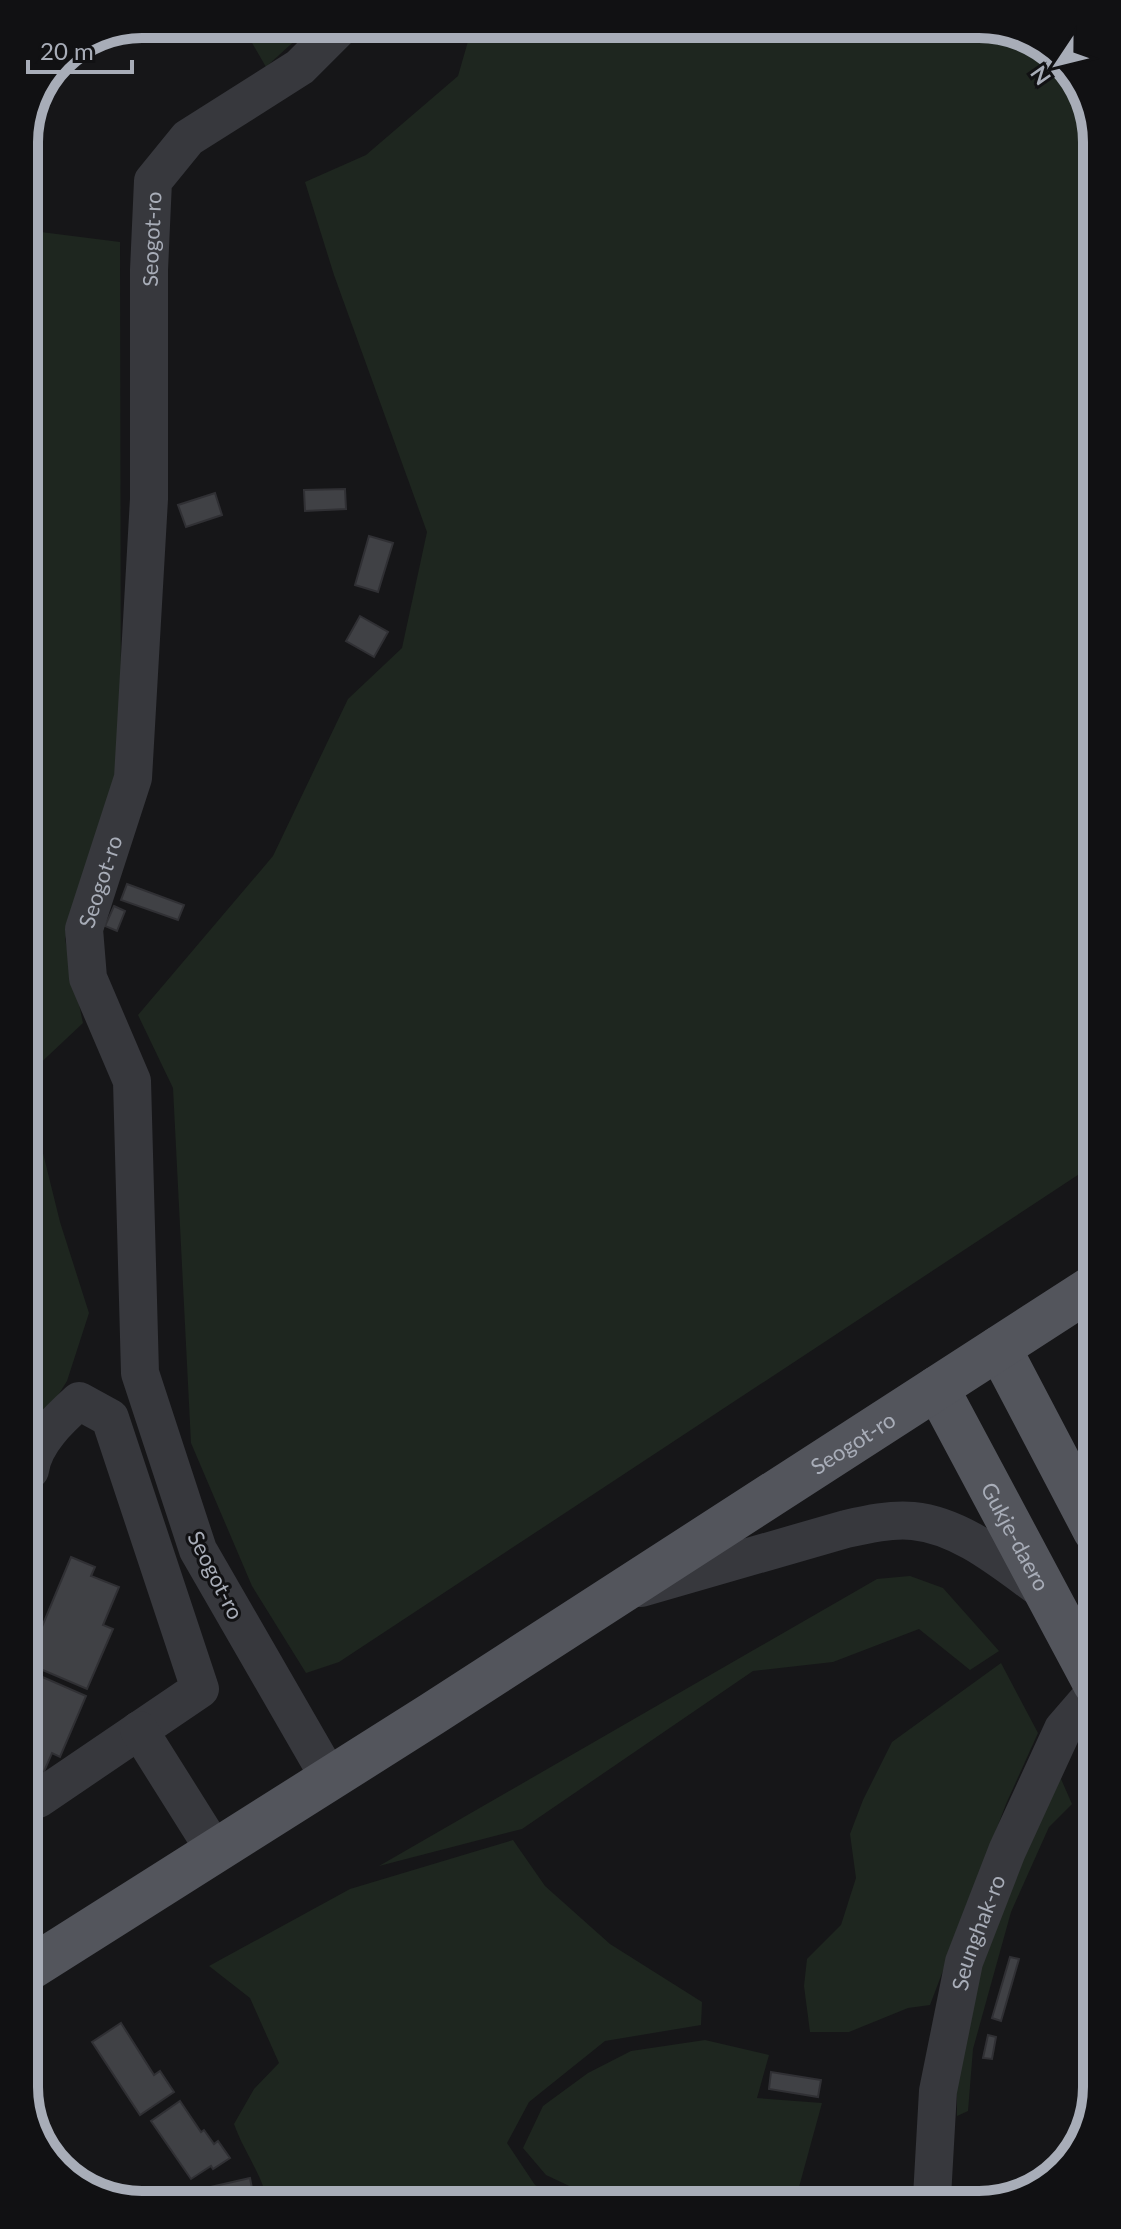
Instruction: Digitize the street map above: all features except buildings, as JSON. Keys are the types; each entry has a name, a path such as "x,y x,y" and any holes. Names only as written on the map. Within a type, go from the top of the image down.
{"main road":[{"name":"Seogot-ro","path":"38,1963 330,1779 1083,1293"},
{"path":"999,1348 1083,1508"},
{"name":"Gukje-daero","path":"937,1388 1083,1661"}],"street":[{"name":"Seogot-ro","path":"329,38 300,67 188,138 153,181 149,270 149,499 133,778 84,929 88,978 132,1081 140,1373 198,1550 330,1779"},
{"path":"38,1448 58,1419 79,1401 110,1418 200,1689 38,1799"},
{"path":"615,1596 846,1529 880,1522 912,1521 939,1526 960,1536 1051,1598"},
{"name":"Seunghak-ro","path":"932,2191 938,2091 964,1962 1007,1851 1063,1729 1083,1706"},
{"path":"139,1730 215,1851"}],"shaded area":[{"path":"249,38 298,38 266,67"},
{"path":"469,38 985,38 1012,44 1037,56 1069,90 1081,122 1083,142 1083,1172 339,1662 306,1673 252,1586 191,1443 173,1088 138,1015 273,856 348,699 402,648 427,532 334,275 305,182 366,155 458,76"},
{"path":"38,232 120,242 121,763 65,939 83,1023 38,1065"},
{"path":"38,1118 42,1149 60,1222 89,1313 67,1381 38,1427"},
{"path":"910,1576 943,1588 999,1651 970,1670 919,1629 833,1662 753,1671 522,1829 379,1866 877,1579"},
{"path":"1001,1663 1038,1733 1006,1804 930,2005 908,2008 849,2032 810,2032 804,1986 807,1959 841,1925 856,1878 850,1834 892,1742"},
{"path":"1061,1779 1072,1804 1049,1827 1011,1912 973,2049 968,2111 957,2116 957,2048 984,1945 1020,1849"},
{"path":"513,1840 545,1886 610,1944 702,2002 701,2025 605,2041 529,2102 507,2143 535,2185 547,2191 265,2191 234,2124 254,2089 279,2063 250,1998 209,1966 350,1889"},
{"path":"705,2040 769,2055 757,2098 822,2103 798,2191 580,2191 546,2175 523,2148 543,2106 588,2073 631,2051"}]}
